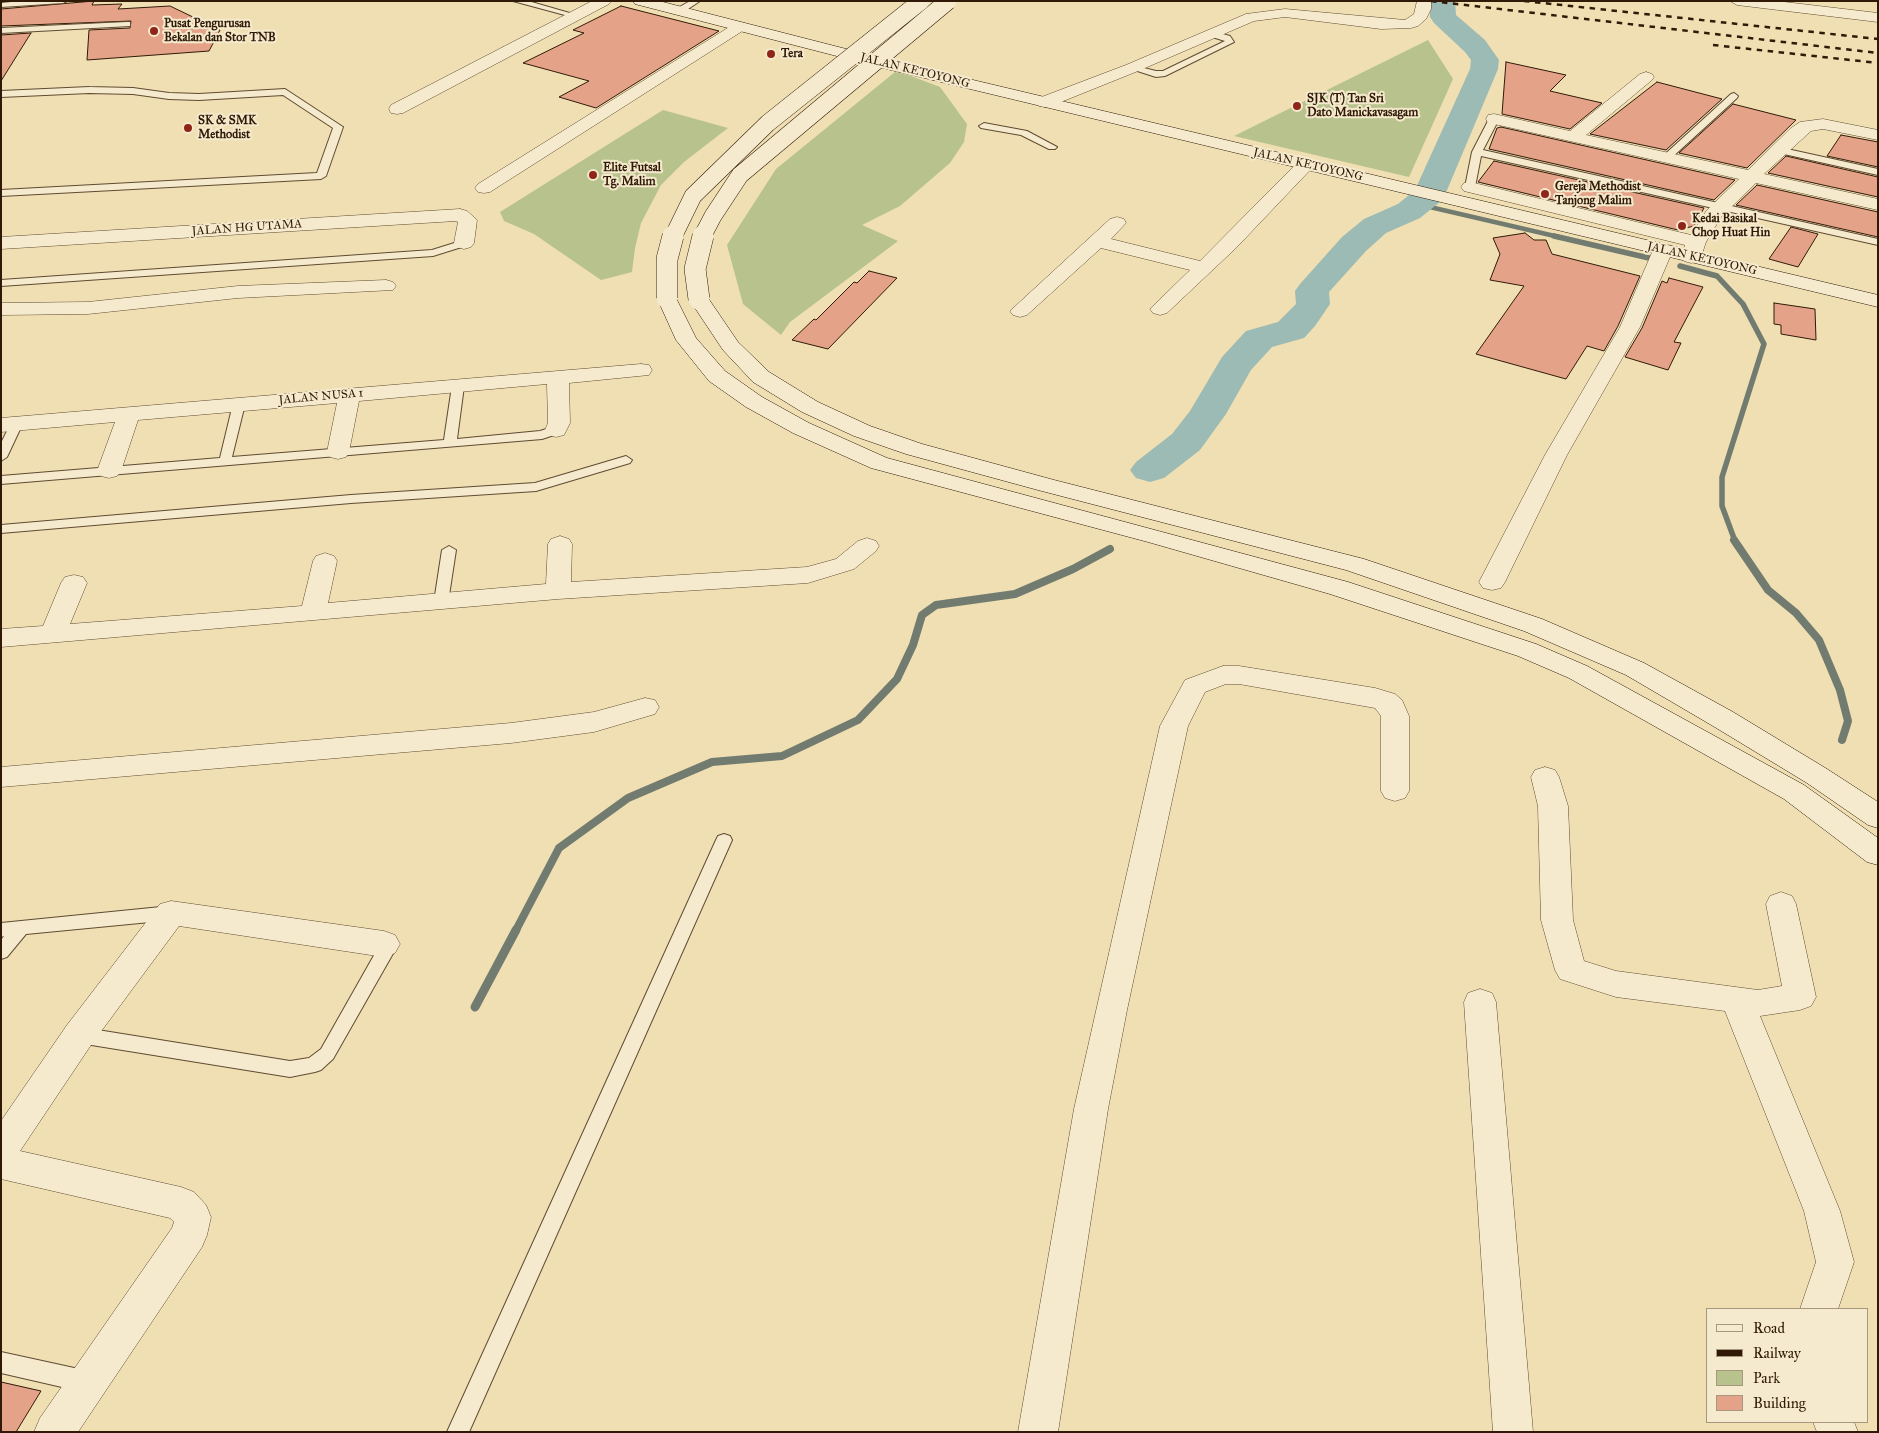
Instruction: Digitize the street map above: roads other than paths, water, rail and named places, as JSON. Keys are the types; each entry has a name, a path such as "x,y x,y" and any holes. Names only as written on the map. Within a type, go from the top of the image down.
{"street":[{"path":"397,109 604,1"},
{"name":"JALAN KETOYONG","path":"640,1 1045,102 1407,189 1465,194 1664,250 1694,249 1878,301"},
{"path":"920,1 768,123 693,196 674,233 667,258 668,298 686,340 717,376 754,402 802,428 880,463 1148,534 1339,588 1527,650 1578,672 1794,792 1878,854"},
{"path":"948,1 740,176 713,216 702,240 695,269 699,299 730,346 761,376 810,407 862,431 914,449 1355,564 1533,625 1634,669 1723,719 1817,776 1878,817"},
{"path":"1045,102 1132,68 1251,17 1276,13 1406,25 1413,23 1421,16 1424,9 1424,1"},
{"path":"1737,1 1878,18"},
{"path":"484,188 740,27"},
{"path":"1573,137 1646,78"},
{"path":"1494,119 1878,205"},
{"path":"1465,194 1694,249 1714,214 1778,150 1806,126 1823,124 1838,126 1878,136"},
{"path":"1160,309 1204,268 1306,164"},
{"name":"JALAN HG UTAMA","path":"7,243 460,215 468,220 464,242"},
{"path":"1020,311 1117,223"},
{"path":"1098,241 1204,268"},
{"path":"1,262 7,243"},
{"path":"1492,582 1556,455 1630,327 1664,250"},
{"path":"1,309 88,308 238,292 386,286"},
{"name":"JALAN NUSA 1","path":"9,424 641,370"},
{"path":"556,430 559,423 558,377"},
{"path":"338,452 349,395"},
{"path":"109,471 129,414"},
{"path":"558,591 560,544"},
{"path":"1,638 558,591 808,575 844,564 867,546"},
{"path":"313,613 325,561"},
{"path":"53,633 74,583"},
{"path":"1038,1432 1091,1109 1111,1010 1174,726 1195,686 1223,675 1240,675 1375,697 1385,701 1392,707 1395,716 1395,791"},
{"path":"1,777 511,733 594,722 645,707"},
{"path":"1545,777 1553,806 1557,920 1571,970 1616,984 1758,1003 1800,998 1781,904"},
{"path":"1,1151 79,1035 171,913 384,944"},
{"path":"1737,999 1822,1211 1836,1262 1819,1308"},
{"path":"1480,1002 1513,1432"},
{"path":"1,1164 180,1204 193,1217 189,1235 54,1432"}],"lane":[{"path":"1,5 63,1"},
{"path":"517,1 576,16"},
{"path":"679,11 696,1"},
{"path":"1,31 127,24"},
{"path":"1,94 98,90 199,97 284,92 338,127 321,176 1,193"},
{"path":"1666,158 1734,96"},
{"path":"1465,194 1478,152 1494,119"},
{"path":"984,126 1024,133 1052,148"},
{"path":"1778,150 1878,172"},
{"path":"1478,152 1878,242"},
{"path":"1,283 433,253 464,242"},
{"path":"450,443 458,386"},
{"path":"224,462 239,404"},
{"path":"1,456 9,424"},
{"path":"1,480 542,435 556,430"},
{"path":"1,529 351,499 536,487 626,460"},
{"path":"441,602 449,550"},
{"path":"458,1432 724,840"},
{"path":"1,930 171,913"},
{"path":"1,952 21,928"},
{"path":"79,1035 290,1069 302,1068 315,1064 327,1054 386,950 384,944"},
{"path":"1,1362 88,1382"}],"waterway":[{"path":"1150,470 1186,442 1207,414 1235,365 1259,339 1291,330 1303,319 1313,304 1312,291 1354,244 1375,226 1409,211 1429,195 1484,69 1485,60 1475,46 1443,17 1442,1"},
{"path":"1417,204 1559,237"},
{"path":"1554,236 1649,258"},
{"path":"1680,266 1717,276 1743,304 1764,344 1722,477 1722,506 1735,541"},
{"path":"1734,540 1768,590 1796,613 1819,640 1840,690 1848,721 1842,740"},
{"path":"515,932 559,848 628,798 712,762 782,756 858,720 897,679 913,645 922,615 936,605 1015,594 1073,569 1110,549"},
{"path":"475,1007 516,930"}],"railway":[{"path":"1431,1 1878,53"},
{"path":"1524,1 1878,39"},
{"path":"1713,45 1878,63"}],"place":[{"name":"Pusat Pengurusan Bekalan dan Stor TNB","path":"154,31"},
{"name":"Tera","path":"771,54"},
{"name":"SJK (T) Tan Sri Dato Manickavasagam","path":"1297,106"},
{"name":"SK & SMK Methodist","path":"188,128"},
{"name":"Elite Futsal Tg. Malim","path":"593,175"},
{"name":"Gereja Methodist Tanjong Malim","path":"1545,194"},
{"name":"Kedai Basikal Chop Huat Hin","path":"1682,226"}]}
